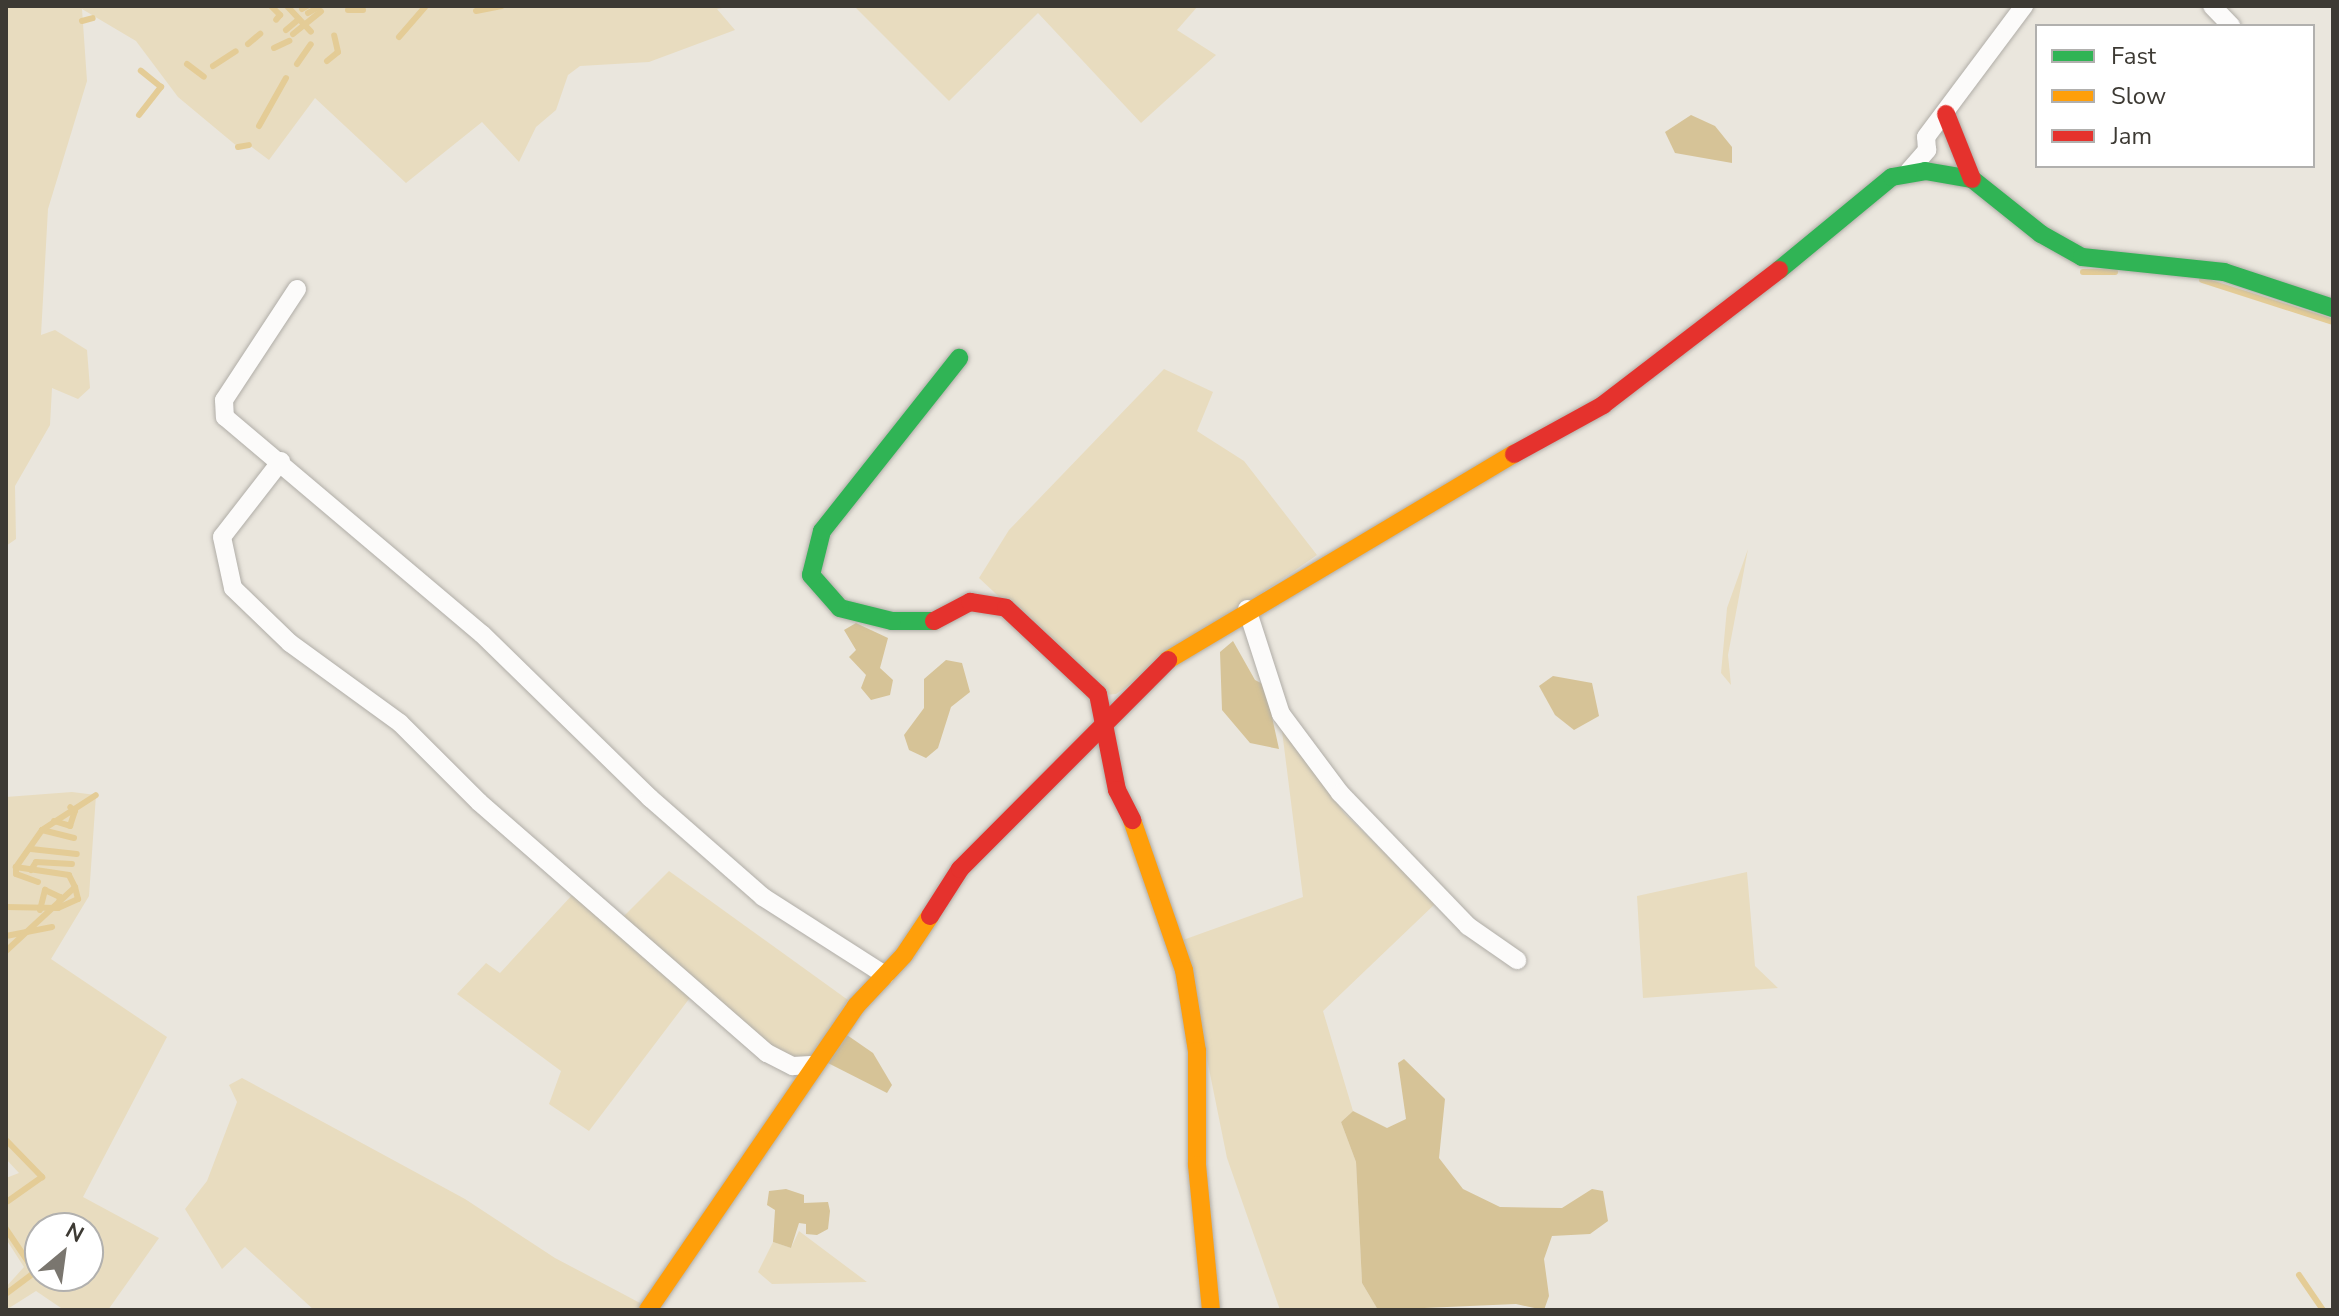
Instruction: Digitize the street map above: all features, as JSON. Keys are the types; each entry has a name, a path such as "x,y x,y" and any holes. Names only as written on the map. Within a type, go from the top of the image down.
{"street":[{"path":"1909,171 2024,6"},
{"path":"2212,6 2229,24"},
{"path":"1946,114 1972,179 2041,234 2082,257 2224,272 2333,308"},
{"path":"648,1310 815,1065 885,975 960,869 1169,659 1247,609 1603,405 1686,346 1885,182 1909,171 1972,179"},
{"path":"297,289 224,400 225,417 281,461 482,634 650,798 763,897 885,975"},
{"path":"959,358 822,531 811,575 840,608 892,621 934,621 970,602 1006,608 1098,694 1107,718 1117,790 1147,849 1184,970 1197,1051 1197,1165 1211,1310"},
{"path":"281,461 222,537 233,588 290,643 400,723 479,802 767,1053 793,1066 815,1065"},
{"path":"1247,609 1281,714 1332,784 1468,926 1517,960"}],"shaded area":[{"path":"6,6 733,6 717,9 735,30 649,62 580,66 568,75 556,110 536,127 519,162 482,122 406,183 315,98 269,160 249,145 238,147 178,97 136,41 82,9 87,81 48,209 41,335 55,330 87,350 90,388 78,399 52,388 50,425 15,486 16,539 6,546"},
{"path":"854,6 1198,6 1177,30 1216,55 1141,123 1038,13 949,101"},
{"path":"1691,115 1715,126 1732,147 1732,163 1675,153 1665,132"},
{"path":"1164,369 1213,392 1197,431 1244,461 1317,555 1116,694 1104,695 979,578 1009,530"},
{"path":"1748,549 1728,655 1731,685 1721,673 1727,608"},
{"path":"856,623 888,638 880,668 893,680 890,695 871,700 861,688 866,675 849,657 856,650 844,630"},
{"path":"1233,641 1255,680 1265,685 1279,749 1250,743 1222,710 1220,652"},
{"path":"946,660 962,663 970,692 951,707 938,748 926,758 909,750 904,735 924,708 924,679"},
{"path":"1553,676 1592,683 1599,716 1574,730 1555,715 1539,686"},
{"path":"1281,723 1344,813 1436,903 1323,1011 1353,1111 1341,1122 1356,1162 1362,1283 1378,1310 1280,1310 1227,1158 1183,940 1303,897"},
{"path":"72,792 96,795 89,896 51,959 167,1037 83,1197 159,1238 108,1310 64,1310 37,1292 104,1292 104,1212 24,1212 24,1267 6,1239 6,1178 19,1173 6,1159 6,797"},
{"path":"669,871 848,1000 812,1058 799,1061 770,1048 623,917"},
{"path":"1747,872 1755,966 1778,988 1643,998 1637,896"},
{"path":"574,893 692,995 589,1131 549,1104 561,1071 457,994 486,963 500,973"},
{"path":"847,1035 873,1053 892,1085 887,1093 826,1062"},
{"path":"1404,1059 1445,1099 1439,1158 1463,1189 1500,1207 1562,1208 1592,1189 1603,1191 1608,1221 1590,1234 1552,1236 1544,1259 1549,1296 1544,1310 1516,1304 1378,1310 1362,1283 1356,1162 1341,1122 1353,1111 1387,1128 1406,1119 1398,1063"},
{"path":"242,1078 465,1199 555,1258 642,1304 637,1310 314,1310 245,1247 222,1269 185,1209 207,1181 237,1102 229,1085"},
{"path":"786,1189 804,1195 804,1203 828,1202 830,1211 828,1229 817,1235 806,1234 806,1224 799,1223 791,1248 773,1242 775,1210 767,1205 769,1191"},
{"path":"799,1231 867,1282 772,1284 758,1272 773,1242 791,1248"},
{"path":"24,1267 24,1292 34,1292 6,1310 6,1287"}],"waterway":[{"path":"271,6 280,15 276,20"},
{"path":"287,6 311,32"},
{"path":"302,9 307,6"},
{"path":"308,13 320,6"},
{"path":"476,11 502,6"},
{"path":"399,37 425,7"},
{"path":"348,10 363,10"},
{"path":"293,34 321,11"},
{"path":"82,21 93,18"},
{"path":"286,30 299,19"},
{"path":"248,44 260,34"},
{"path":"327,61 338,52 334,35"},
{"path":"274,48 289,41"},
{"path":"297,64 311,44"},
{"path":"213,66 236,51"},
{"path":"187,64 204,77"},
{"path":"139,115 161,87 141,71"},
{"path":"259,126 286,78"},
{"path":"238,147 249,145"},
{"path":"2083,272 2115,272"},
{"path":"2202,280 2333,322"},
{"path":"38,882 16,874 16,867 42,830 96,795"},
{"path":"54,821 70,826 75,811 70,807"},
{"path":"42,830 74,838"},
{"path":"31,849 77,854"},
{"path":"31,870 36,862 72,864"},
{"path":"6,951 75,887 69,875 16,867"},
{"path":"6,907 58,908 78,899 75,887"},
{"path":"40,910 45,890 60,897 59,904"},
{"path":"6,936 52,927"},
{"path":"6,1140 42,1177 8,1201"},
{"path":"6,1229 35,1272 6,1294"},
{"path":"2299,1275 2323,1310"}],"traffic: fast":[{"path":"1779,270 1892,177 1925,171 1972,179 2041,234 2082,257 2224,272 2333,308"},
{"path":"934,621 892,621 840,608 811,575 822,531 959,358"}],"traffic: slow":[{"path":"1168,660 1514,454"},
{"path":"1132,820 1184,970 1197,1051 1197,1165 1211,1310"},
{"path":"648,1310 856,1006 904,955 930,916"}],"traffic: jam":[{"path":"1946,114 1972,179"},
{"path":"1514,454 1603,405 1779,270"},
{"path":"934,621 970,602 1006,608 1098,694 1117,790 1132,820"},
{"path":"930,916 960,869 1168,660"}]}
